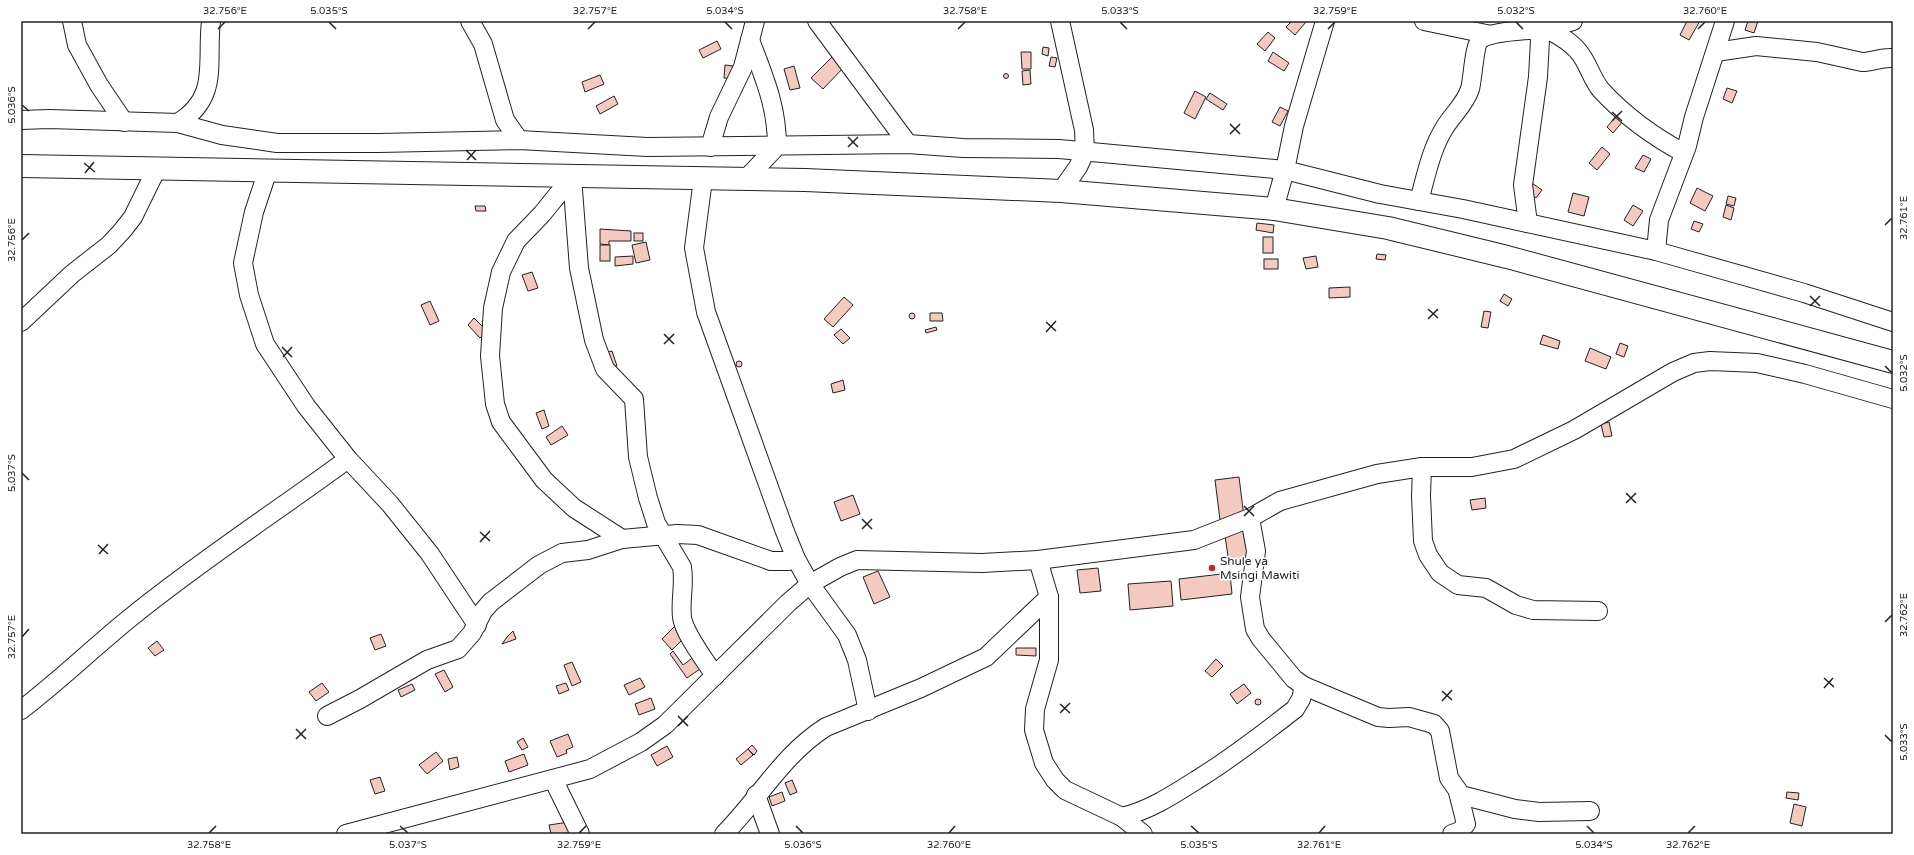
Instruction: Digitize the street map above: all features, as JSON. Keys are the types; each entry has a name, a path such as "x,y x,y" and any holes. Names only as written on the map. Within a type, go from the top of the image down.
{"highway":[{"path":"21,166 746,179 1061,191 1274,209 1388,228 1507,257 1893,362"}],"street":[{"path":"72,21 77,45 99,85 124,122"},
{"path":"178,123 194,111 200,104 207,89 211,21"},
{"path":"470,21 483,44 505,120 519,140"},
{"path":"710,147 719,117 742,71 755,21"},
{"path":"817,21 908,144"},
{"path":"1060,21 1084,130 1085,152 1078,166 1061,191"},
{"path":"1274,209 1285,170 1294,126 1325,21"},
{"path":"1424,21 1491,35"},
{"path":"1420,201 1431,157 1445,127 1464,104 1470,89 1474,69 1476,45 1481,39 1491,35 1573,21"},
{"path":"1656,251 1659,220 1684,153 1725,21"},
{"path":"1539,26 1566,40 1578,51 1593,80 1611,100 1658,139 1684,153"},
{"path":"1528,223 1523,185 1538,77 1540,40 1539,26"},
{"path":"746,179 777,146 777,128 770,89 750,40"},
{"path":"1716,52 1756,46 1817,52 1862,62 1870,62 1881,57 1893,58"},
{"path":"21,120 49,119 178,123 222,135 278,142 379,143 519,140 581,145 710,147 908,144 929,146 1059,149 1285,170 1380,194 1528,223 1656,251 1804,293 1893,322"},
{"path":"21,322 72,274 109,245 122,231 133,217 157,168"},
{"path":"268,170 254,212 243,263 249,295 264,344 306,406 348,459 390,504 430,554 477,625"},
{"path":"572,177 579,268 594,340 605,369 634,399 638,457 648,498 656,523 682,567 684,575 681,600 682,619 694,642 716,676"},
{"path":"572,177 542,214 516,241 501,272 493,308 490,356 495,404 501,422 544,480 574,508 622,539"},
{"path":"703,179 694,248 706,312 781,522 796,559 810,584 835,616 847,635 861,673 868,711"},
{"path":"346,834 590,769 641,742 665,725 788,603 810,584 840,567 857,560 982,563 1038,560 1194,540 1250,518 1280,501 1377,474 1422,467 1472,467 1514,459 1574,430 1673,372 1694,363 1710,361 1757,363 1805,374 1893,399"},
{"path":"21,710 130,618 208,558 287,504 348,459"},
{"path":"1422,467 1421,496 1423,541 1428,555 1440,573 1458,585 1486,588 1516,605 1533,610 1598,611"},
{"path":"1250,518 1256,551 1250,597 1255,629 1261,639 1294,679 1304,686 1378,716 1390,718 1409,717 1434,724 1440,731 1449,778 1458,792 1466,824 1460,831 1452,834"},
{"path":"327,716 360,699 427,660 458,649 468,640 483,611 491,602 539,565 562,553 588,550 622,539 663,535 698,535 770,561 788,561 796,559"},
{"path":"1038,560 1049,597 1049,660 1034,709 1034,730 1044,763 1054,780 1065,790 1122,817 1143,834"},
{"path":"724,834 781,765 814,735 826,727 868,711 986,657 1049,597"},
{"path":"1122,817 1140,812 1170,796 1229,759 1294,709 1301,699 1304,686"},
{"path":"553,779 580,834"},
{"path":"1458,792 1464,796 1515,809 1539,812 1590,812"},
{"path":"756,795 770,834"}],"building":[{"path":"1292,21 1306,22 1295,35 1286,27"},
{"path":"1687,21 1700,21 1689,40 1680,35"},
{"path":"1748,21 1758,21 1754,33 1745,30"},
{"path":"1268,32 1275,38 1265,51 1257,44"},
{"path":"717,41 721,49 703,58 699,50"},
{"path":"1043,47 1049,48 1048,56 1042,54"},
{"path":"1021,52 1031,52 1031,69 1022,69"},
{"path":"1273,52 1289,63 1284,71 1268,61"},
{"path":"836,53 847,64 823,89 811,78"},
{"path":"1051,57 1057,58 1055,67 1049,66"},
{"path":"725,65 733,66 732,79 724,78"},
{"path":"794,66 800,88 790,90 784,69"},
{"path":"1030,70 1031,84 1023,85 1022,71"},
{"path":"1006,73 1009,76 1006,79 1003,76"},
{"path":"600,75 604,84 585,92 582,82"},
{"path":"1727,88 1737,91 1732,103 1723,99"},
{"path":"1195,91 1206,97 1195,119 1184,113"},
{"path":"1210,93 1227,104 1223,110 1206,99"},
{"path":"614,96 618,104 600,114 596,106"},
{"path":"1280,107 1288,111 1280,126 1272,122"},
{"path":"1618,114 1624,120 1613,133 1607,127"},
{"path":"1602,147 1610,154 1597,170 1589,163"},
{"path":"1643,155 1651,159 1644,172 1635,168"},
{"path":"1532,183 1542,190 1536,198 1526,190"},
{"path":"1697,188 1713,196 1705,211 1690,203"},
{"path":"1573,193 1589,197 1584,216 1568,212"},
{"path":"1728,196 1736,198 1734,206 1726,204"},
{"path":"1633,205 1643,211 1633,226 1624,220"},
{"path":"1726,205 1734,208 1731,220 1723,217"},
{"path":"475,206 485,206 486,211 476,211"},
{"path":"1694,221 1703,224 1699,232 1691,229"},
{"path":"1257,223 1274,225 1273,233 1256,230"},
{"path":"600,229 631,231 631,241 609,241 609,245 600,244"},
{"path":"634,233 643,233 643,241 634,241"},
{"path":"1263,237 1273,237 1273,253 1263,253"},
{"path":"646,242 650,260 636,263 632,245"},
{"path":"600,245 610,245 610,261 600,261"},
{"path":"1377,254 1386,255 1385,260 1376,259"},
{"path":"633,256 633,264 615,266 615,257"},
{"path":"1316,256 1318,267 1306,269 1303,258"},
{"path":"1264,259 1278,259 1278,269 1264,269"},
{"path":"532,272 538,288 528,291 522,275"},
{"path":"1350,287 1350,297 1329,298 1329,288"},
{"path":"1504,294 1512,299 1508,306 1500,301"},
{"path":"844,297 853,305 833,327 824,319"},
{"path":"430,301 439,321 430,325 421,305"},
{"path":"1484,311 1491,312 1488,328 1481,327"},
{"path":"912,313 915,316 912,319 909,316"},
{"path":"930,313 942,313 943,321 930,321"},
{"path":"474,318 487,331 480,338 468,325"},
{"path":"936,327 937,330 926,333 925,330"},
{"path":"841,329 850,338 843,344 834,335"},
{"path":"1543,335 1560,341 1558,349 1540,344"},
{"path":"1620,343 1628,346 1624,357 1616,354"},
{"path":"1590,348 1611,357 1606,369 1585,361"},
{"path":"612,351 617,366 608,368 604,353"},
{"path":"739,361 742,364 739,367 736,364"},
{"path":"843,380 845,390 833,393 831,384"},
{"path":"544,410 549,426 542,429 536,413"},
{"path":"1609,422 1612,436 1604,437 1601,424"},
{"path":"562,426 568,435 551,445 546,437"},
{"path":"1239,477 1244,517 1220,520 1215,480"},
{"path":"853,495 860,514 841,521 834,502"},
{"path":"1485,498 1486,508 1472,510 1470,500"},
{"path":"1246,526 1251,560 1229,563 1224,529"},
{"path":"1098,568 1101,591 1080,593 1077,570"},
{"path":"878,571 890,597 874,604 863,577"},
{"path":"1230,573 1232,594 1181,600 1179,579"},
{"path":"1171,581 1173,606 1130,610 1128,584"},
{"path":"675,626 686,636 672,650 662,639"},
{"path":"513,631 516,639 502,644 507,637"},
{"path":"381,634 386,646 375,650 370,638"},
{"path":"157,641 164,650 155,656 148,648"},
{"path":"1016,648 1036,648 1036,656 1016,655"},
{"path":"673,651 683,665 699,653 707,664 687,678 670,654"},
{"path":"1216,659 1223,666 1212,677 1205,671"},
{"path":"572,662 581,682 572,686 564,665"},
{"path":"444,670 453,687 445,692 435,674"},
{"path":"640,678 645,687 629,695 624,685"},
{"path":"322,683 329,692 316,701 309,692"},
{"path":"566,683 569,690 559,694 556,686"},
{"path":"412,684 415,690 401,697 398,690"},
{"path":"1244,684 1251,693 1237,704 1230,694"},
{"path":"651,698 655,709 639,715 635,704"},
{"path":"1258,699 1261,702 1258,705 1255,702"},
{"path":"568,734 573,747 566,750 567,753 557,757 550,741"},
{"path":"523,738 528,747 522,750 517,742"},
{"path":"752,745 757,751 754,755 748,749"},
{"path":"667,746 673,757 657,766 651,755"},
{"path":"748,749 753,755 741,765 736,759"},
{"path":"436,752 443,761 427,774 419,765"},
{"path":"524,754 528,765 509,772 505,761"},
{"path":"457,757 459,767 450,770 448,759"},
{"path":"380,777 385,791 375,794 370,780"},
{"path":"792,780 797,792 790,795 785,783"},
{"path":"782,792 785,801 772,806 769,797"},
{"path":"1787,792 1799,793 1798,800 1786,798"},
{"path":"1794,804 1806,807 1802,826 1790,823"},
{"path":"569,822 570,833 551,834 549,825"}],"place":[{"name":"Shule ya Msingi Mawiti","path":"1212,568"}]}
